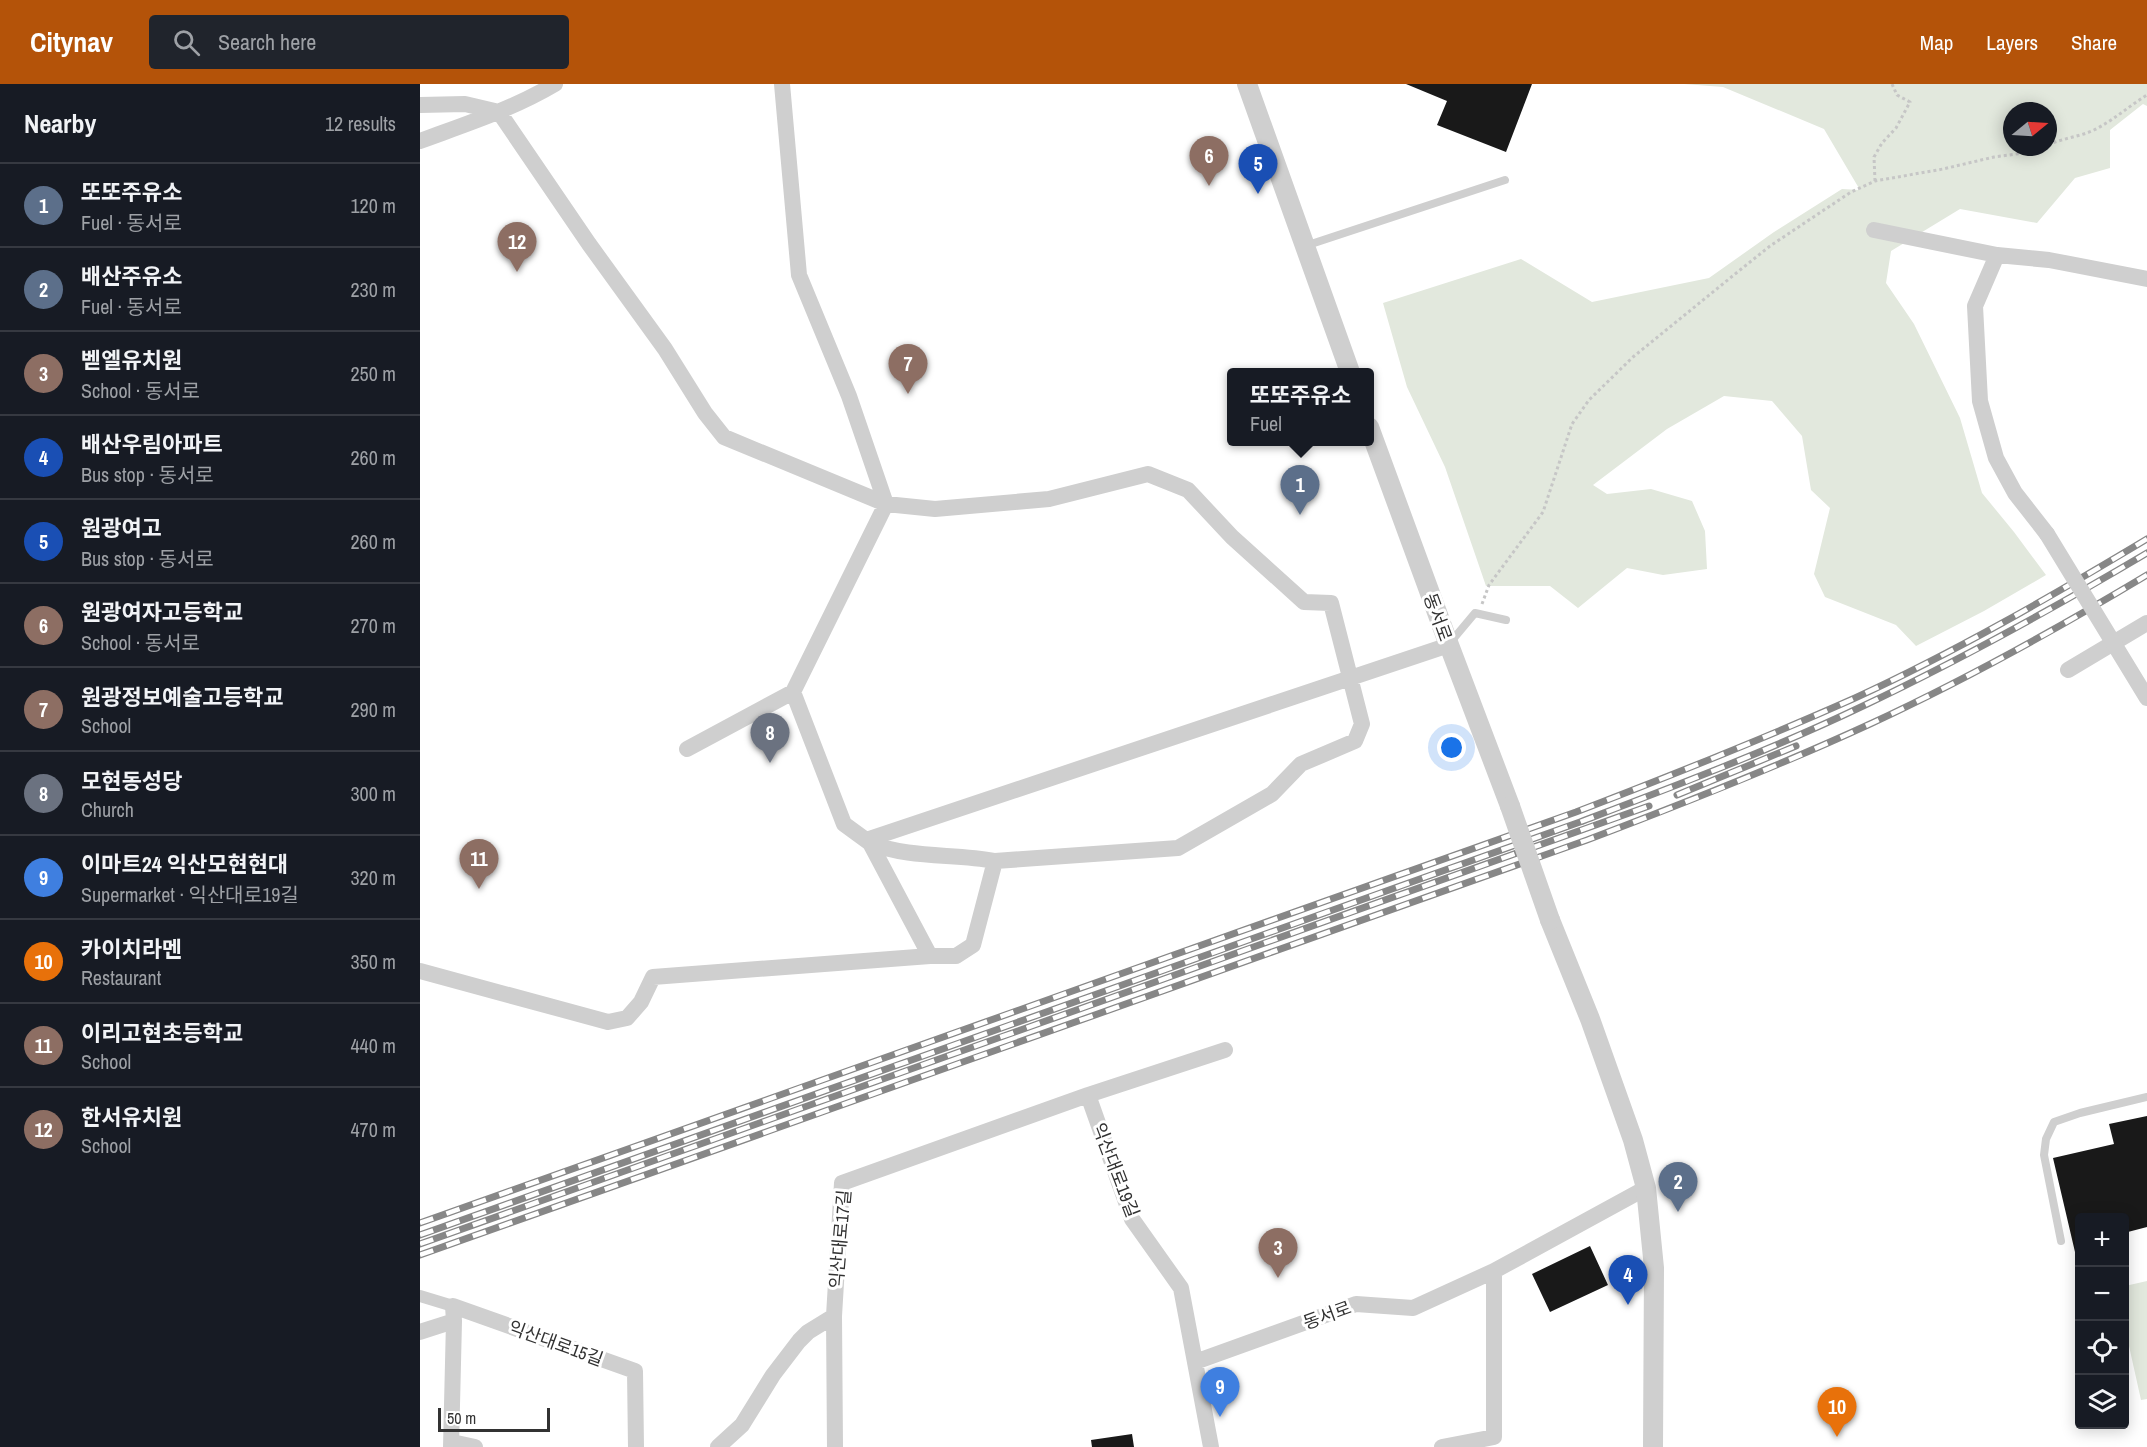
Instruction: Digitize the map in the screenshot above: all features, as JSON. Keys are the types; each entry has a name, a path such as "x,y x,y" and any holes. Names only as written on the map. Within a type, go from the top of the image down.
{"street":[{"path":"420,141 499,112 555,84"},
{"path":"687,749 793,692 886,504 849,396 799,275 782,84"},
{"path":"1247,84 1349,368"},
{"path":"420,105 465,105 499,112 589,244 665,349 705,413 724,437 886,504 935,509 1049,499 1148,474 1188,490 1232,537 1304,602 1331,603 1362,724 1355,741 1301,764 1272,794 1178,848 995,861 975,857 891,851 868,842 844,824 793,692"},
{"path":"1874,231 1997,255 2049,260 2147,279"},
{"path":"1997,255 1975,306 1980,401 1996,458 2014,493 2048,534 2147,698"},
{"name":"동서로","path":"1195,1362 1356,1304 1413,1308 1494,1271 1646,1188 1629,1129 1590,1019 1550,920 1374,440"},
{"path":"2068,670 2147,623"},
{"path":"868,842 1449,645"},
{"path":"868,842 930,956"},
{"path":"420,971 608,1022 627,1018 641,1002 653,977 930,956 957,956 973,945 995,861"},
{"path":"1088,1095 1225,1050"},
{"name":"익산대로17길","path":"835,1447 834,1316 842,1183 1088,1095"},
{"name":"익산대로19길","path":"1088,1095 1132,1219 1181,1288 1211,1447"},
{"path":"1646,1188 1654,1268 1653,1447"},
{"path":"1442,1447 1494,1437 1494,1271"},
{"path":"420,1296 454,1313"},
{"path":"420,1332 454,1313"},
{"path":"454,1313 451,1444 475,1447"},
{"name":"익산대로15길","path":"454,1313 635,1371 636,1447"},
{"path":"718,1447 742,1425 773,1375 799,1341 808,1332 834,1316"}],"lane":[{"path":"1305,246 1505,180"},
{"path":"1449,645 1475,614 1506,620"},
{"path":"2061,1241 2044,1155 2046,1139 2054,1122 2080,1113 2147,1097"}],"path":[{"path":"1875,181 1874,157 1882,143 1896,128 1910,102 1897,95 1892,84"},
{"path":"2057,141 2079,136 2109,122 2147,95"},
{"path":"1478,614 1489,585 1543,512 1572,424 1601,386 1633,357 1770,246 1851,192 1875,181 2003,156"}],"shaded area":[{"path":"1684,84 2147,84 2147,106 2143,104 2110,130 2110,168 2075,178 2037,223 1960,209 1891,251 1886,283 1914,324 1960,418 1982,493 2046,575 1984,611 1916,646 1896,625 1825,597 1814,574 1830,508 1811,490 1802,436 1772,401 1724,396 1667,429 1593,485 1607,494 1651,489 1692,501 1705,531 1707,569 1663,575 1627,568 1578,608 1550,586 1486,586 1445,467 1407,387 1383,303 1521,259 1592,302 1709,278 1774,232 1842,189 1860,190 1824,129 1723,87"},
{"path":"2147,1281 2147,1399 2141,1400 2129,1346 2129,1285"}],"building":[{"path":"1406,84 1532,84 1506,152 1437,125 1447,101"},
{"path":"2147,1116 2147,1227 2129,1232 2129,1213 2075,1213 2075,1252 2053,1158 2114,1144 2109,1124"},
{"path":"1590,1246 1608,1285 1550,1312 1532,1274"},
{"path":"1132,1434 1134,1447 1092,1447 1091,1440"}],"railway":[{"path":"420,1223 1576,812 1681,771 1855,698 1929,662 2003,623 2147,539"},
{"path":"420,1235 1580,822 1758,753 1935,670 2077,594 2147,553"},
{"path":"420,1255 1587,840 1694,799 1800,755 1941,690 2147,575"},
{"path":"1677,795 1796,746"},
{"path":"420,1244 1649,806"}],"place":[{"name":"원광여자고등학교","path":"1209,186"},
{"name":"원광여고","path":"1258,194"},
{"name":"한서유치원","path":"517,272"},
{"name":"원광정보예술고등학교","path":"908,394"},
{"name":"또또주유소","path":"1300,515"},
{"name":"모현동성당","path":"770,763"},
{"name":"이리고현초등학교","path":"479,889"},
{"name":"배산주유소","path":"1678,1212"},
{"name":"벧엘유치원","path":"1278,1278"},
{"name":"배산우림아파트","path":"1628,1305"},
{"name":"이마트24 익산모현현대","path":"1220,1417"},
{"name":"카이치라멘","path":"1837,1437"}]}
